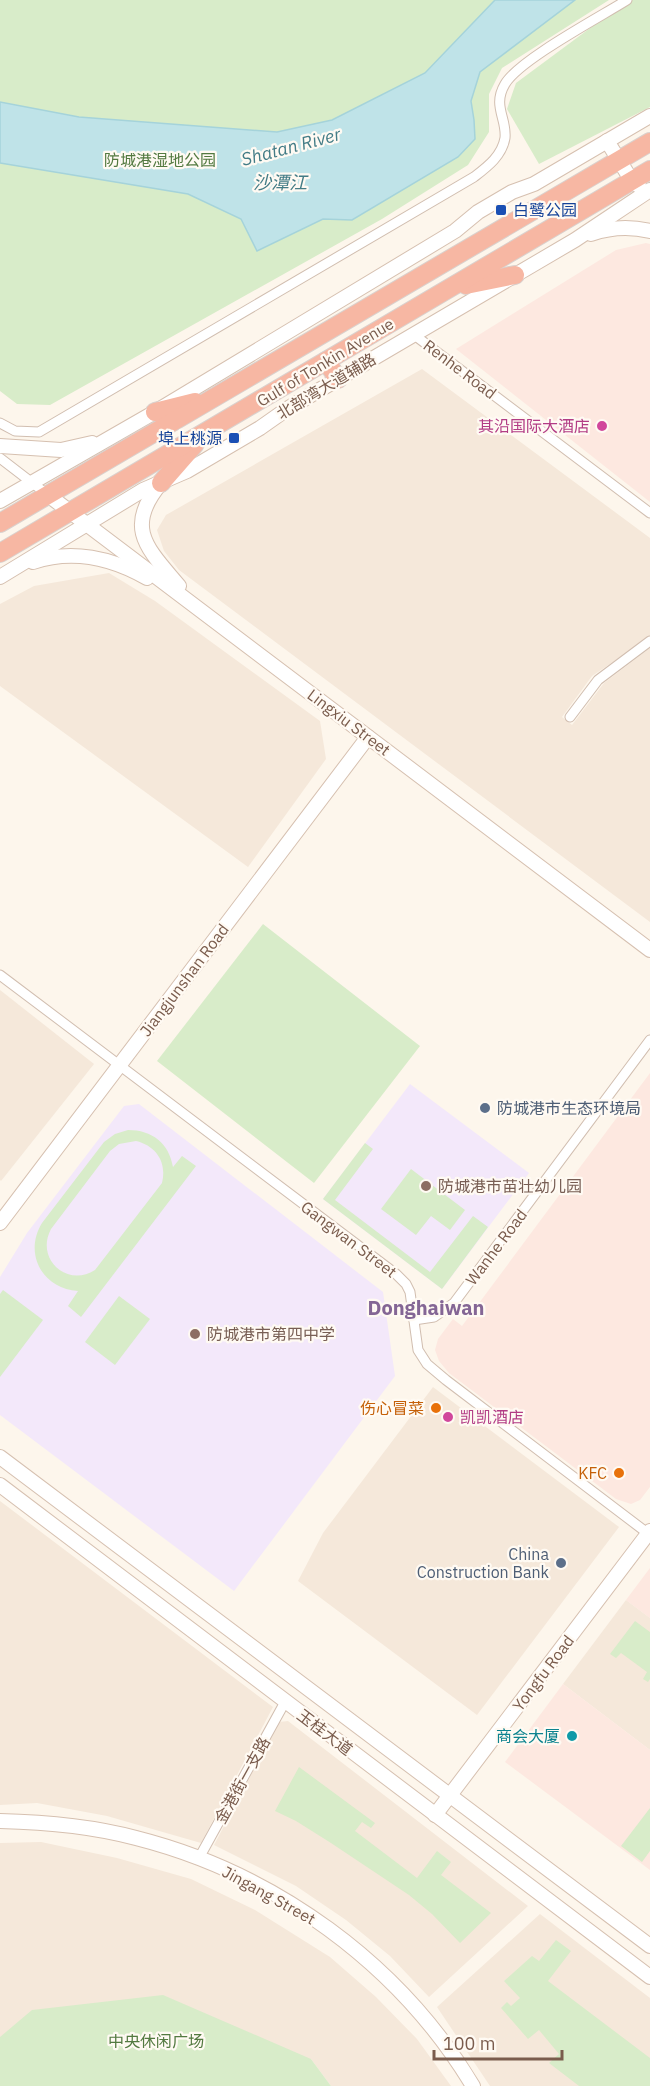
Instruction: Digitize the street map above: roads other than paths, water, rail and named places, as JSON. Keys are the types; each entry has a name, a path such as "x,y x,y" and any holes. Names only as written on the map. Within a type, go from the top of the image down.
{"highway":[{"name":"Gulf of Tonkin Avenue","path":"0,523 650,142"},
{"name":"Gulf of Tonkin Avenue","path":"0,553 450,288 645,189 650,170"},
{"path":"450,288 515,274"},
{"path":"326,361 338,379"},
{"path":"155,412 217,396"},
{"path":"161,483 204,433"}],"main road":[{"path":"0,501 155,412 455,231 512,192 534,184 650,116"},
{"path":"607,141 619,160 645,189"},
{"name":"北部湾大道辅路","path":"0,577 143,490 187,471 261,428 287,409 575,240 645,189"},
{"path":"575,240 604,230 623,227 650,231"},
{"path":"0,446 61,450 87,445 114,436"},
{"path":"161,483 145,508 142,522 143,538 152,553 193,604"},
{"name":"Lingxiu Street","path":"48,495 650,950"},
{"path":"19,566 45,558 72,555 104,560 134,571 193,604"},
{"name":"Jiangjunshan Road","path":"0,1223 368,737"},
{"name":"玉桂大道","path":"0,1457 650,1946"},
{"name":"玉桂大道","path":"0,1485 650,1977"},
{"name":"Yongfu Road","path":"435,1815 649,1533"},
{"name":"Jingang Street","path":"0,1821 68,1825 135,1837 199,1858 232,1872 285,1900 356,1950 400,1991 452,2054 473,2086"}],"street":[{"path":"0,423 15,431 39,432 474,177 495,161 505,138 499,101 506,83 525,63 627,0"},
{"name":"Renhe Road","path":"413,334 650,513"},
{"path":"0,458 48,495"},
{"path":"570,717 598,680 650,641"},
{"name":"Gangwan Street","path":"0,975 396,1274 410,1292 418,1350 427,1364 649,1533"},
{"name":"Wanhe Road","path":"414,1320 434,1317 454,1303 650,1040"},
{"name":"金港街一支路","path":"199,1858 285,1701"}],"water":[{"name":"沙潭江","path":"495,0 575,0 480,72 471,101 475,139 458,157 352,220 323,219 257,251 241,219 188,194 0,163 0,102 79,117 277,132 332,120 425,73"}],"place":[{"name":"白鹭公园","path":"501,210"},
{"name":"其沿国际大酒店","path":"602,426"},
{"name":"埠上桃源","path":"234,438"},
{"name":"防城港市生态环境局","path":"485,1108"},
{"name":"防城港市苗壮幼儿园","path":"426,1186"},
{"name":"防城港市第四中学","path":"195,1334"},
{"name":"伤心冒菜","path":"436,1408"},
{"name":"凯凯酒店","path":"448,1417"},
{"name":"KFC","path":"619,1473"},
{"name":"China Construction Bank","path":"561,1563"},
{"name":"商会大厦","path":"572,1736"}],"district":[{"name":"Donghaiwan","path":"426,1308"}],"water label":[{"name":"Shatan River","path":"291,147"}],"park label":[{"name":"防城港湿地公园","path":"160,160"},
{"name":"中央休闲广场","path":"156,2041"}]}
